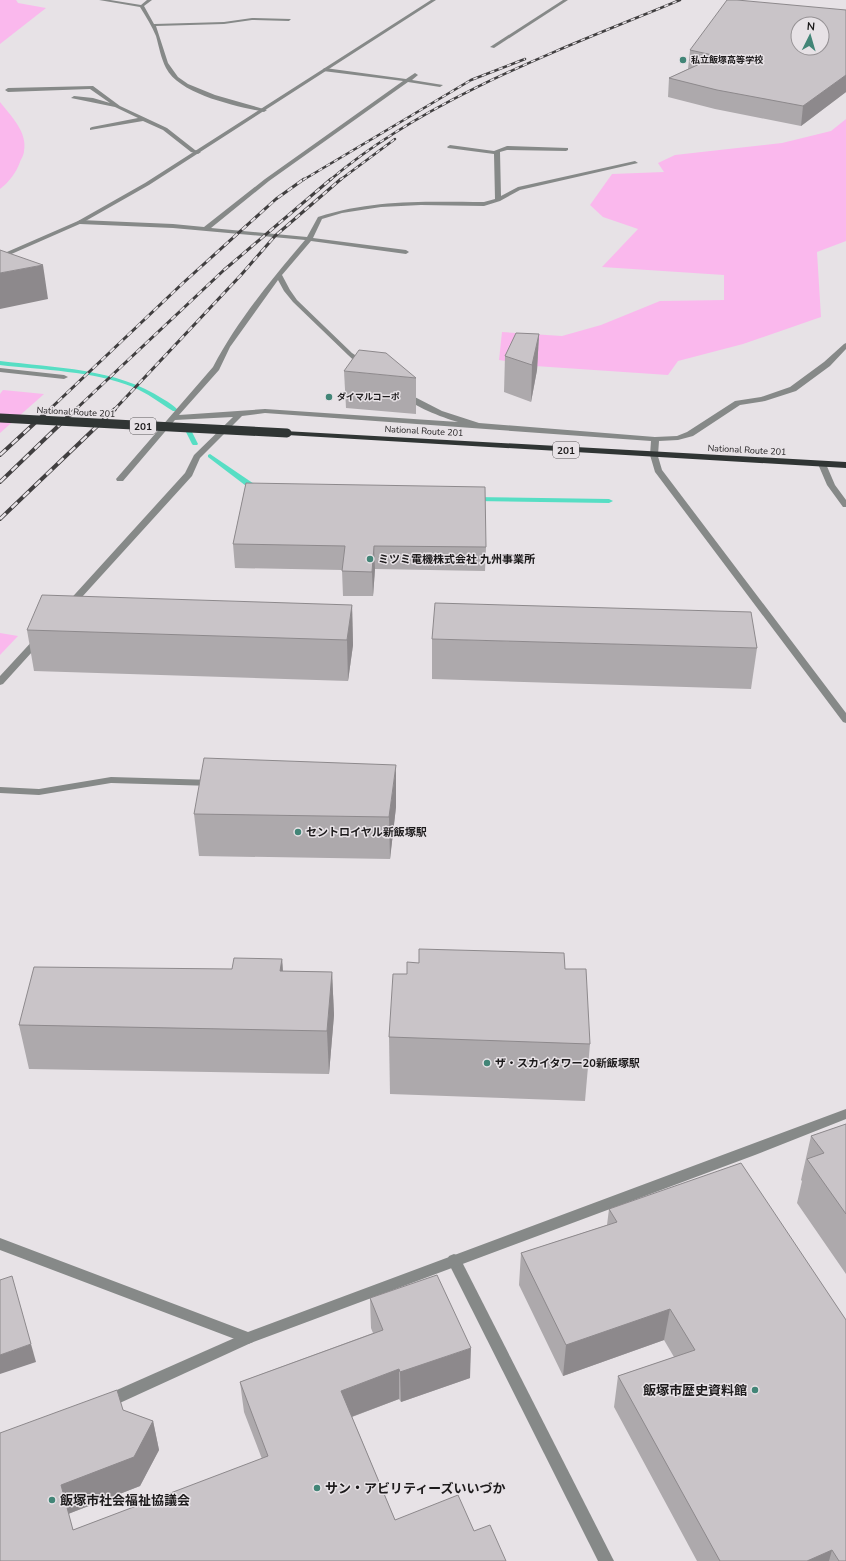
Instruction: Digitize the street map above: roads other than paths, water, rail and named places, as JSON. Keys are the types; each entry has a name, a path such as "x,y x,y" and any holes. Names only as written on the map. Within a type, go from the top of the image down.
{"highway":[{"name":"National Route 201","path":"0,418 846,465"}],"street":[{"path":"102,0 142,6 150,0"},
{"path":"0,258 80,222 147,184 434,0"},
{"path":"492,47 566,0"},
{"path":"142,6 152,25 170,72 192,89 264,110"},
{"path":"152,25 224,23 252,19 289,20"},
{"path":"325,70 407,80 440,86"},
{"path":"206,229 274,176 415,75"},
{"path":"8,90 91,87 118,107"},
{"path":"74,98 93,100 118,107 164,129 198,152"},
{"path":"92,129 143,119"},
{"path":"450,147 496,153 496,151 507,148 566,149"},
{"path":"496,153 498,200"},
{"path":"120,479 216,368 228,347 279,275 309,239 320,218 362,206 405,203 484,204 498,200 508,192 518,189 635,163"},
{"path":"80,222 206,229 309,239 406,252"},
{"path":"279,275 287,291 295,301 350,354 371,371"},
{"path":"172,418 265,411 655,439 678,438 690,434 738,403 762,399 793,389 827,364 846,344"},
{"path":"0,370 64,377"},
{"path":"402,391 427,408 447,417 476,425"},
{"path":"63,613 189,474 197,457 240,414"},
{"path":"655,439 654,455 658,470 844,715"},
{"path":"822,464 831,485 845,502"},
{"path":"0,682 47,630"},
{"path":"0,790 39,792 111,780 220,783"},
{"path":"91,1409 248,1338 454,1260 744,1154 846,1114"},
{"path":"0,1244 248,1338"},
{"path":"454,1260 606,1561"}],"waterway":[{"path":"0,363 79,372 110,378 131,384 144,390 175,410"},
{"path":"186,426 195,444"},
{"path":"210,456 257,490"},
{"path":"474,499 609,501"}],"railway":[{"path":"330,180 368,151 409,124 452,100 544,56 680,0"},
{"path":"303,180 471,80 525,59"},
{"path":"340,180 395,139"},
{"path":"49,410 183,283 276,199 304,179"},
{"path":"75,410 224,270 331,179"},
{"path":"114,410 241,275 275,236 341,179"},
{"path":"0,455 50,409"},
{"path":"0,482 76,409"},
{"path":"0,519 114,410"}],"place":[{"name":"私立飯塚高等学校","path":"683,60"},
{"name":"ダイマルコーポ","path":"329,397"},
{"name":"ミツミ電機株式会社 九州事業所","path":"370,559"},
{"name":"セントロイヤル新飯塚駅","path":"298,832"},
{"name":"ザ・スカイタワー20新飯塚駅","path":"487,1063"},
{"name":"飯塚市歴史資料館","path":"755,1390"},
{"name":"サン・アビリティーズいいづか","path":"317,1488"},
{"name":"飯塚市社会福祉協議会","path":"52,1500"}]}
